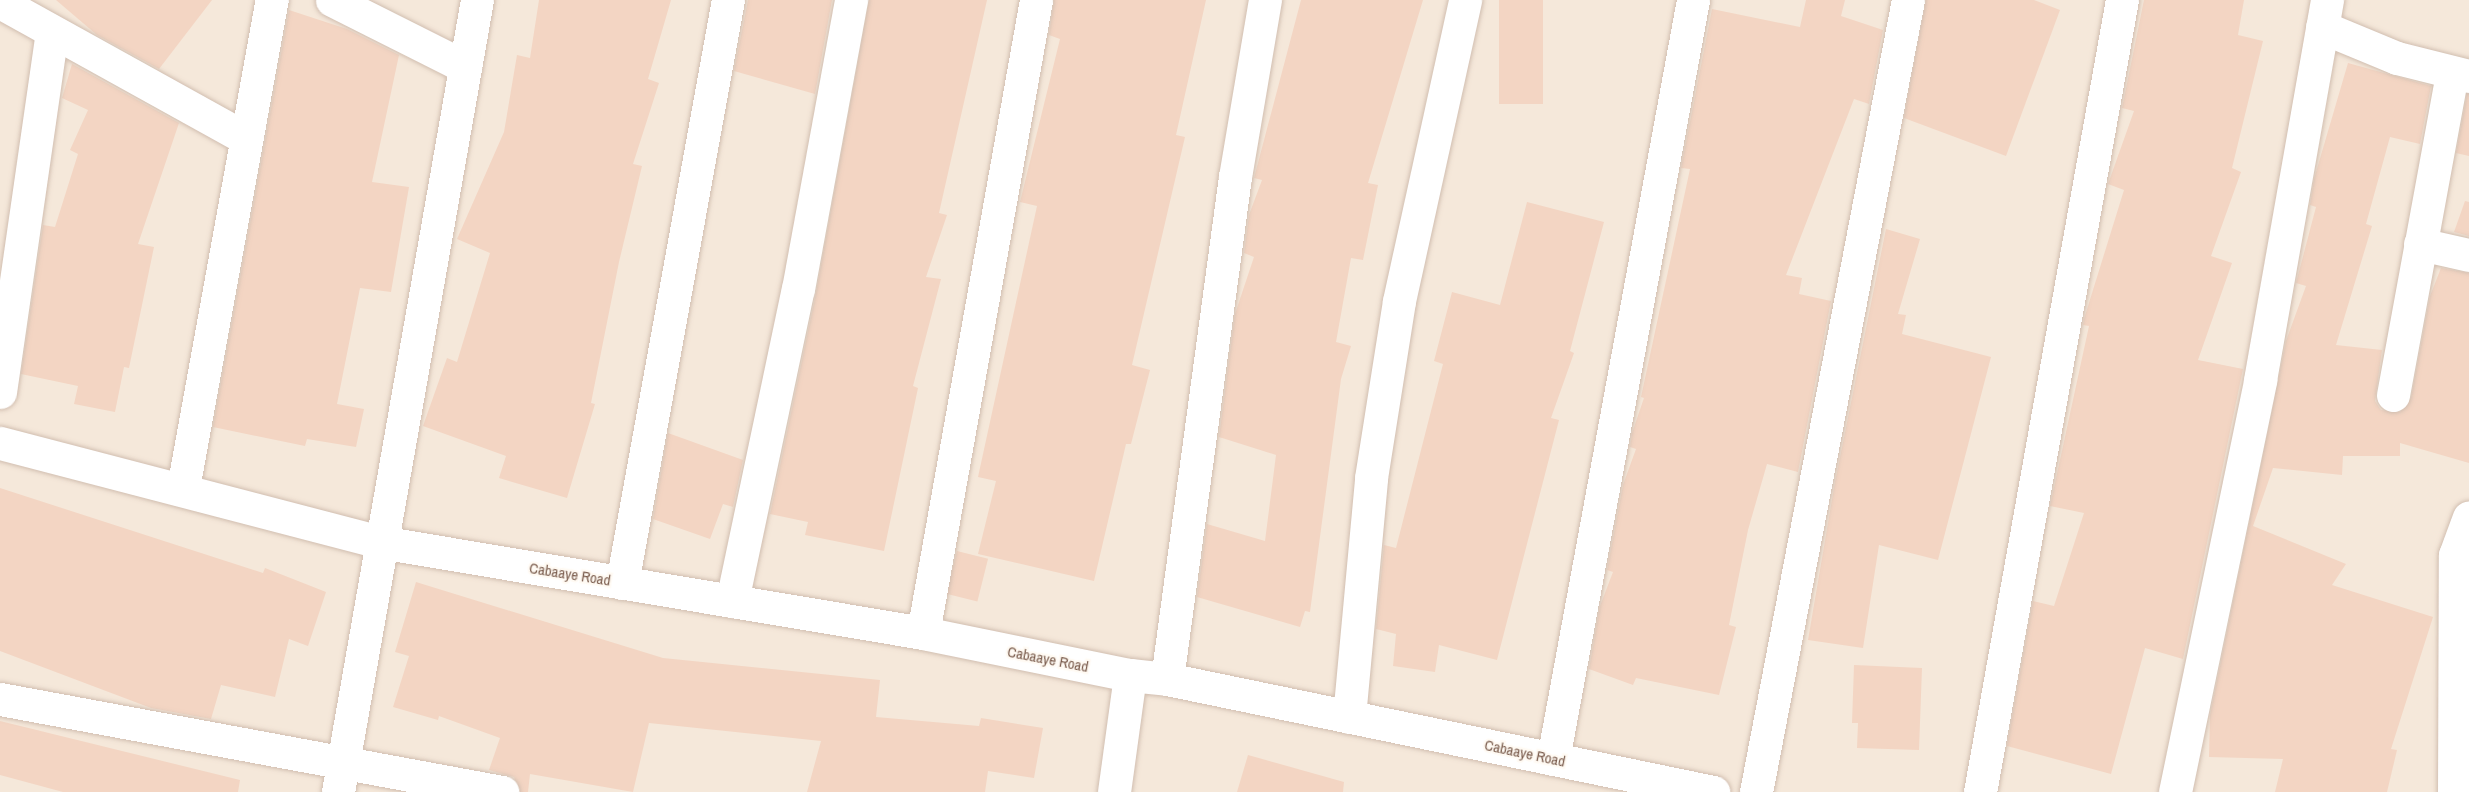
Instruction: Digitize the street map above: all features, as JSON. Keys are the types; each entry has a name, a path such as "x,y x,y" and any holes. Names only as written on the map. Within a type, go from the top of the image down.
{"street":[{"path":"183,488 245,138 272,0"},
{"path":"332,0 465,67"},
{"path":"338,792 477,0"},
{"path":"622,583 728,0"},
{"path":"732,601 798,289 851,0"},
{"path":"922,633 1036,0"},
{"path":"1167,679 1235,177 1265,0"},
{"path":"1349,717 1371,478 1397,312 1465,0"},
{"path":"1553,759 1693,0"},
{"path":"1756,792 1908,0"},
{"path":"1980,792 2122,0"},
{"path":"0,2 52,33 245,138"},
{"path":"2175,792 2260,380 2325,14 2397,58 2460,75 2420,244 2393,395"},
{"path":"0,392 52,33"},
{"path":"2420,244 2469,255"},
{"name":"Cabaaye Road","path":"0,443 183,488 380,543 922,633 1130,675 1167,679 1713,792"},
{"path":"2454,792 2455,555 2469,517"},
{"path":"1114,792 1130,675"},
{"path":"0,699 344,760 502,792"}],"shaded area":[{"path":"0,0 2469,0 2469,792 0,792"}],"building":[{"path":"56,0 212,0 159,69 97,35"},
{"path":"539,0 671,0 648,79 659,83 633,164 642,166 619,262 591,403 595,404 567,498 499,478 506,456 423,426 447,358 457,362 490,253 457,239 504,132 517,55 530,58"},
{"path":"748,0 832,0 815,94 734,71"},
{"path":"869,0 987,0 939,213 947,215 926,277 941,279 913,386 918,388 884,551 805,535 808,522 770,514 816,293"},
{"path":"1054,0 1206,0 1176,135 1185,137 1132,365 1150,370 1131,444 1126,444 1094,581 978,554 996,481 978,477 1037,206 1020,202 1060,39 1049,35"},
{"path":"1301,0 1423,0 1368,183 1378,185 1363,260 1351,258 1336,342 1351,346 1341,379 1310,612 1305,611 1300,627 1197,597 1207,524 1265,541 1276,455 1219,437 1235,314 1254,257 1244,253 1249,215 1262,180 1254,178"},
{"path":"1499,0 1543,0 1543,104 1499,104"},
{"path":"1806,0 1845,0 1841,16 1883,30 1869,104 1854,99 1786,275 1802,278 1799,294 1831,301 1798,472 1767,464 1748,530 1729,625 1736,627 1719,695 1636,678 1633,685 1589,669 1600,606 1613,572 1607,570 1623,485 1636,449 1630,447 1632,433 1644,398 1641,397 1690,169 1681,168 1712,9 1800,27"},
{"path":"1926,0 2034,0 2060,10 2006,156 1904,118"},
{"path":"2144,0 2244,0 2238,35 2263,41 2232,168 2241,172 2211,256 2232,263 2198,360 2243,369 2183,659 2145,648 2111,774 2007,746 2033,601 2054,606 2084,513 2050,506 2089,326 2083,325 2084,319 2124,190 2108,184 2134,111 2122,108"},
{"path":"289,10 347,29 399,55 372,182 409,187 391,292 360,288 337,404 364,409 356,447 307,439 305,446 213,427"},
{"path":"2348,63 2431,86 2420,144 2390,137 2366,224 2372,226 2336,345 2382,350 2375,401 2381,410 2400,412 2411,398 2430,296 2441,268 2469,273 2469,463 2400,443 2400,456 2343,456 2342,475 2273,468 2253,526 2346,564 2332,585 2433,617 2391,749 2397,750 2387,792 2275,792 2283,759 2209,757 2210,715 2286,341 2306,286 2296,283 2316,207 2310,205 2314,179"},
{"path":"72,64 179,123 138,244 154,247 129,368 124,367 115,412 74,404 78,386 21,374 43,225 55,227 78,154 70,150 88,110 62,98"},
{"path":"2467,94 2469,94 2469,156 2456,153"},
{"path":"2465,201 2469,202 2469,236 2454,232"},
{"path":"1527,202 1604,222 1570,351 1574,353 1551,418 1559,420 1497,660 1439,645 1435,672 1393,666 1396,634 1376,629 1384,545 1396,548 1443,364 1434,361 1452,292 1500,305"},
{"path":"1886,229 1920,239 1898,314 1906,315 1902,334 1991,357 1938,560 1879,545 1863,648 1808,640 1835,482"},
{"path":"668,433 743,460 733,507 723,504 710,539 653,519"},
{"path":"0,488 263,573 265,568 326,592 308,646 289,639 275,697 221,685 211,719 151,708 0,651"},
{"path":"957,551 988,559 977,601 946,594"},
{"path":"416,582 663,658 880,680 876,717 979,726 981,718 1043,728 1034,778 988,771 985,792 807,792 821,741 649,723 633,792 530,774 528,792 520,792 514,777 489,770 500,738 439,716 438,720 393,707 409,656 395,652"},
{"path":"1854,665 1922,668 1919,750 1857,748 1858,723 1852,723"},
{"path":"0,721 240,780 238,792 63,792 0,775"},
{"path":"1248,755 1344,782 1343,792 1237,792"}]}
